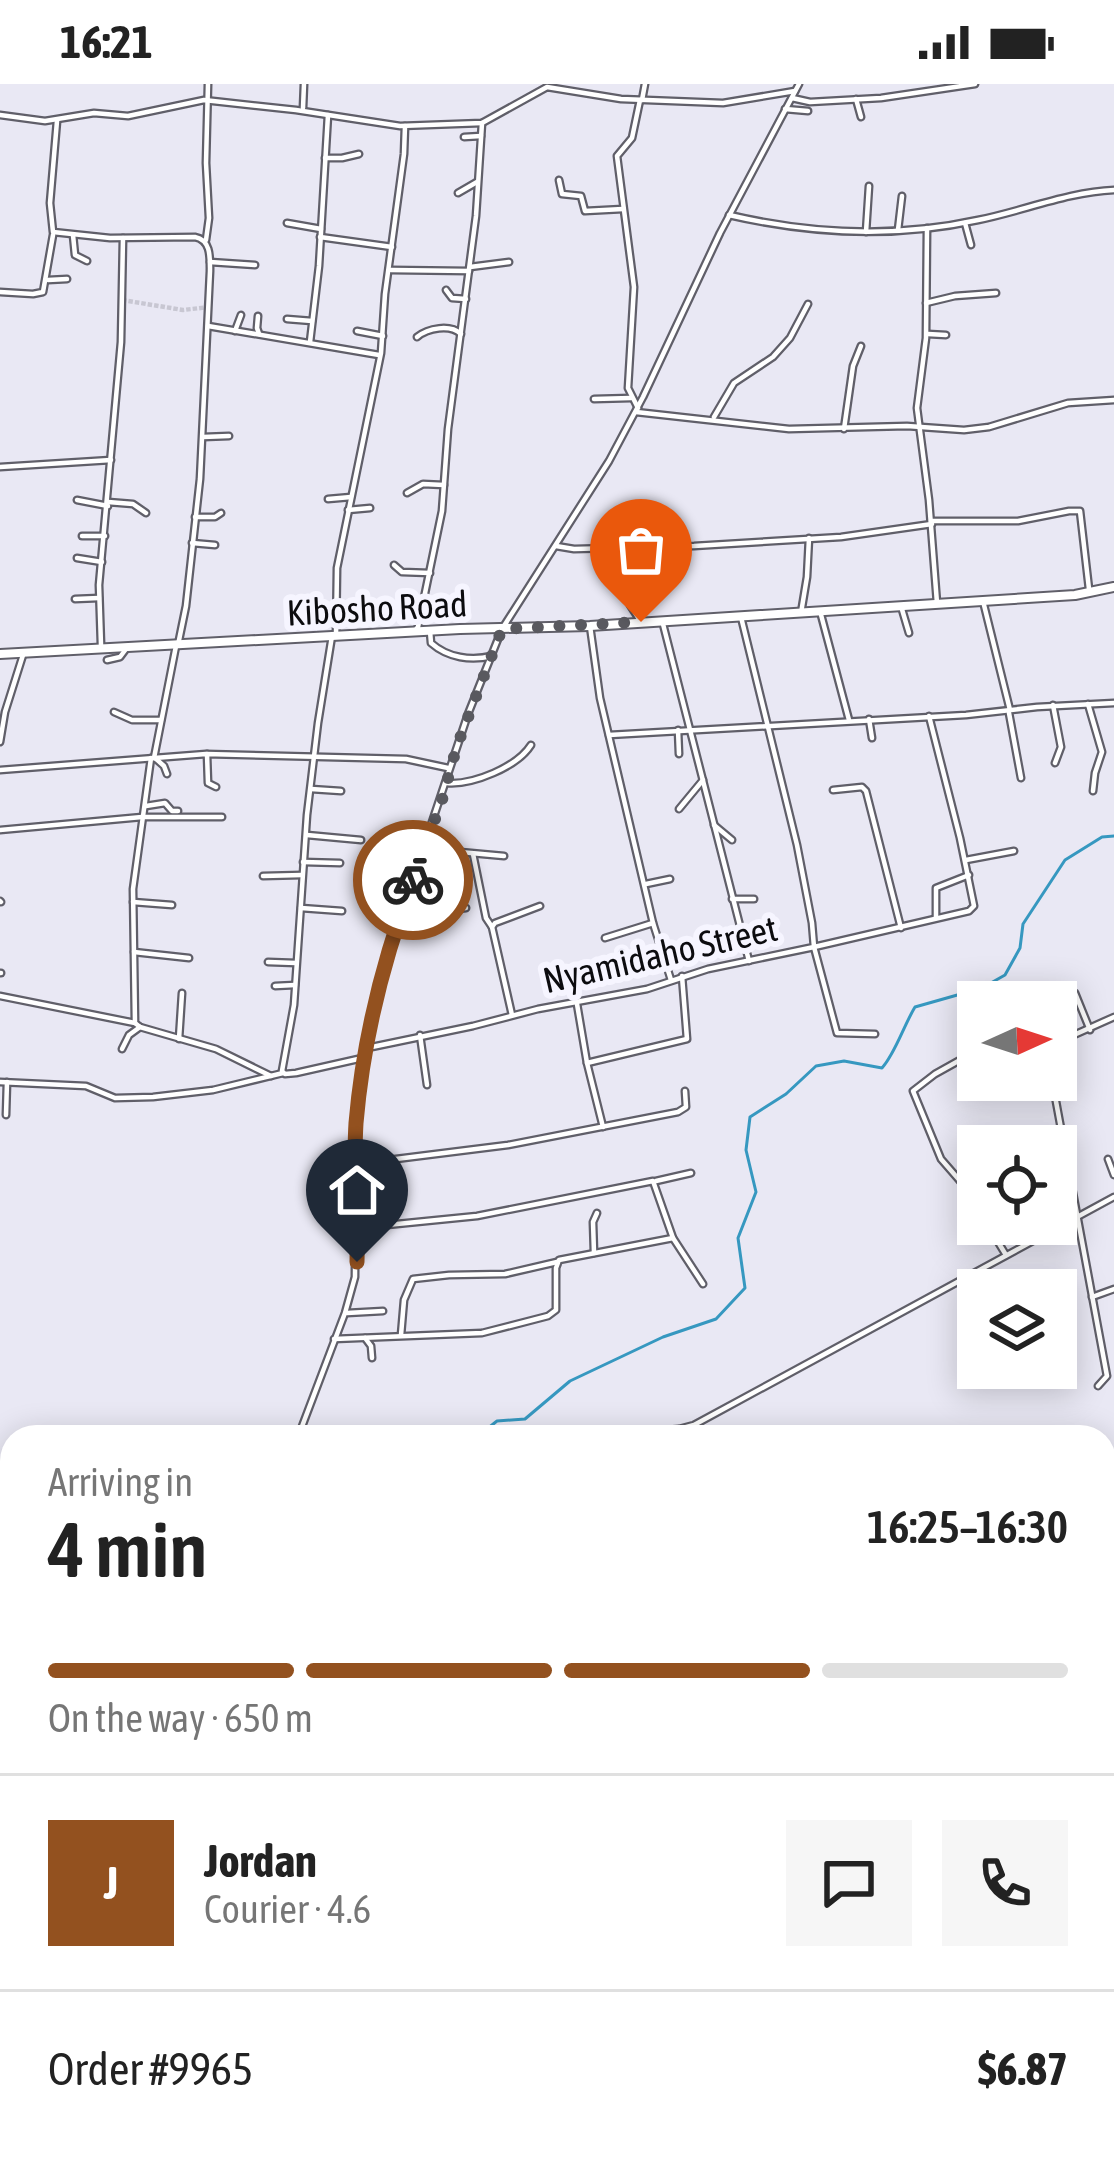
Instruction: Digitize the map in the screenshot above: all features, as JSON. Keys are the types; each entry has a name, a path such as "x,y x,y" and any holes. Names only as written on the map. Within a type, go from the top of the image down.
{"street":[{"path":"122,1049 137,1025 133,902 143,806 186,606 203,437 210,262 205,241 208,84"},
{"path":"302,111 304,84"},
{"path":"637,410 628,376 633,280 617,156 632,138 645,84"},
{"path":"0,115 56,121 94,113 135,116 208,100 405,126 482,123 547,88 641,100 723,103 795,91 810,101 896,97 975,84"},
{"path":"302,1425 355,1277 356,1121 367,1048 402,912 468,714 502,629 594,489 795,91"},
{"path":"856,99 861,117"},
{"path":"785,109 808,110"},
{"path":"310,342 328,115"},
{"path":"0,292 43,292 53,232 50,203 56,121"},
{"path":"414,632 440,523 482,123"},
{"path":"283,1073 293,1015 310,789 334,636 338,568 381,356 405,126"},
{"path":"464,137 482,136"},
{"path":"325,158 359,154"},
{"path":"559,180 562,194 581,196 585,211 623,208"},
{"path":"458,193 477,182"},
{"path":"866,232 869,186"},
{"path":"730,215 803,229 898,230 965,223 1114,190"},
{"path":"898,230 902,196"},
{"path":"287,223 392,247"},
{"path":"965,223 971,245"},
{"path":"927,228 926,334 917,401 938,603"},
{"path":"53,232 205,241"},
{"path":"73,235 75,255 87,261"},
{"path":"101,650 99,598 121,342 123,238"},
{"path":"210,262 255,265"},
{"path":"389,270 470,269 509,262"},
{"path":"46,280 67,279"},
{"path":"446,290 452,298 466,299"},
{"path":"926,303 996,293"},
{"path":"712,419 734,383 773,358 790,338 808,304"},
{"path":"235,331 241,315"},
{"path":"258,316 261,335"},
{"path":"287,319 312,321"},
{"path":"208,326 381,356"},
{"path":"417,337 429,330 455,329 461,334"},
{"path":"356,331 382,336"},
{"path":"926,334 946,335"},
{"path":"844,429 853,366 861,346"},
{"path":"594,399 631,398"},
{"path":"637,410 789,429 919,426 975,430 1068,404 1114,400"},
{"path":"203,437 230,436"},
{"path":"0,467 112,460"},
{"path":"407,494 423,484 444,485"},
{"path":"328,499 351,497"},
{"path":"77,500 130,503 146,512"},
{"path":"349,510 370,508"},
{"path":"556,546 630,548 842,537 932,523 1018,521 1078,510 1089,594"},
{"path":"195,517 221,513"},
{"path":"82,536 105,536"},
{"path":"801,614 809,538"},
{"path":"192,543 214,544"},
{"path":"630,548 630,605 641,622"},
{"path":"77,558 102,562"},
{"path":"394,565 402,572 430,573"},
{"name":"Kibosho Road","path":"0,654 801,614 1089,594 1114,587"},
{"path":"75,598 99,598"},
{"path":"982,601 1022,778"},
{"path":"901,606 909,634"},
{"path":"820,611 848,720"},
{"name":"Nyamidaho Street","path":"367,1048 647,989 682,976 814,946 797,844 741,616"},
{"path":"662,620 749,961"},
{"path":"590,626 592,659 609,735 671,980"},
{"path":"430,631 431,643 443,651 473,660 492,656"},
{"path":"107,660 120,657 126,649"},
{"path":"0,742 23,653"},
{"path":"609,735 1114,703"},
{"path":"1088,704 1102,752 1093,790"},
{"path":"1053,705 1061,745 1055,763"},
{"path":"114,712 132,720 161,720"},
{"path":"875,1034 837,1033 814,946 974,908 929,716"},
{"path":"869,719 872,739"},
{"path":"678,730 679,754"},
{"path":"447,783 503,769 530,745"},
{"path":"0,770 207,754 406,759 451,769"},
{"path":"207,754 208,783 216,788"},
{"path":"153,758 166,774"},
{"path":"679,809 703,780"},
{"path":"310,789 341,791"},
{"path":"832,790 866,791 901,928"},
{"path":"143,806 166,803 178,812"},
{"path":"0,830 142,818 222,817"},
{"path":"714,825 732,840"},
{"path":"306,835 361,840"},
{"path":"425,848 505,856"},
{"path":"719,850 734,849"},
{"path":"966,860 1014,851"},
{"path":"473,854 512,1016"},
{"path":"303,862 340,863"},
{"path":"936,919 936,888 969,874"},
{"path":"263,876 302,875"},
{"path":"644,885 670,879"},
{"path":"732,899 754,899"},
{"path":"133,902 172,905"},
{"path":"492,927 540,906"},
{"path":"301,908 342,911"},
{"path":"402,912 466,908"},
{"path":"605,938 653,923"},
{"path":"134,952 189,958"},
{"path":"268,962 296,963"},
{"path":"587,1064 687,1039 682,976"},
{"path":"275,986 295,986"},
{"path":"179,1039 182,993"},
{"path":"0,996 137,1025 236,1058 271,1076"},
{"path":"1077,998 1090,1030"},
{"path":"577,1001 603,1127"},
{"path":"1077,1035 1114,1019"},
{"path":"420,1035 427,1085"},
{"path":"6,1114 4,1082 86,1086 115,1098 153,1097 212,1090 367,1057"},
{"path":"957,1062 913,1091 941,1159 957,1177"},
{"path":"356,1164 508,1145 685,1109 685,1090"},
{"path":"1108,1159 1114,1175"},
{"path":"357,1228 476,1216 691,1172"},
{"path":"654,1182 673,1238 703,1283"},
{"path":"1098,1386 1106,1376 1077,1216 1114,1197"},
{"path":"594,1253 592,1222 598,1213"},
{"path":"401,1337 404,1300 413,1280 505,1274 673,1238"},
{"path":"1000,1245 1006,1255"},
{"path":"694,1425 1024,1245"},
{"path":"334,1339 482,1333 552,1315 557,1305 557,1262"},
{"path":"1092,1297 1114,1289"},
{"path":"345,1313 383,1311"},
{"path":"365,1338 372,1358"}],"waterway":[{"path":"492,1425 525,1419 570,1381 663,1337 716,1319 745,1288 738,1238 756,1192 746,1150 750,1117 786,1094 816,1066 844,1061 882,1068 915,1007 982,988 1005,975 1020,948 1023,924 1065,860 1102,837 1114,836"}],"tunnel":[{"path":"122,300 183,310 209,307"}],"way so far":[{"path":"413,880 468,714 502,629 641,622"}],"route":[{"path":"357,1262 359,1093 384,974 413,880"}]}
